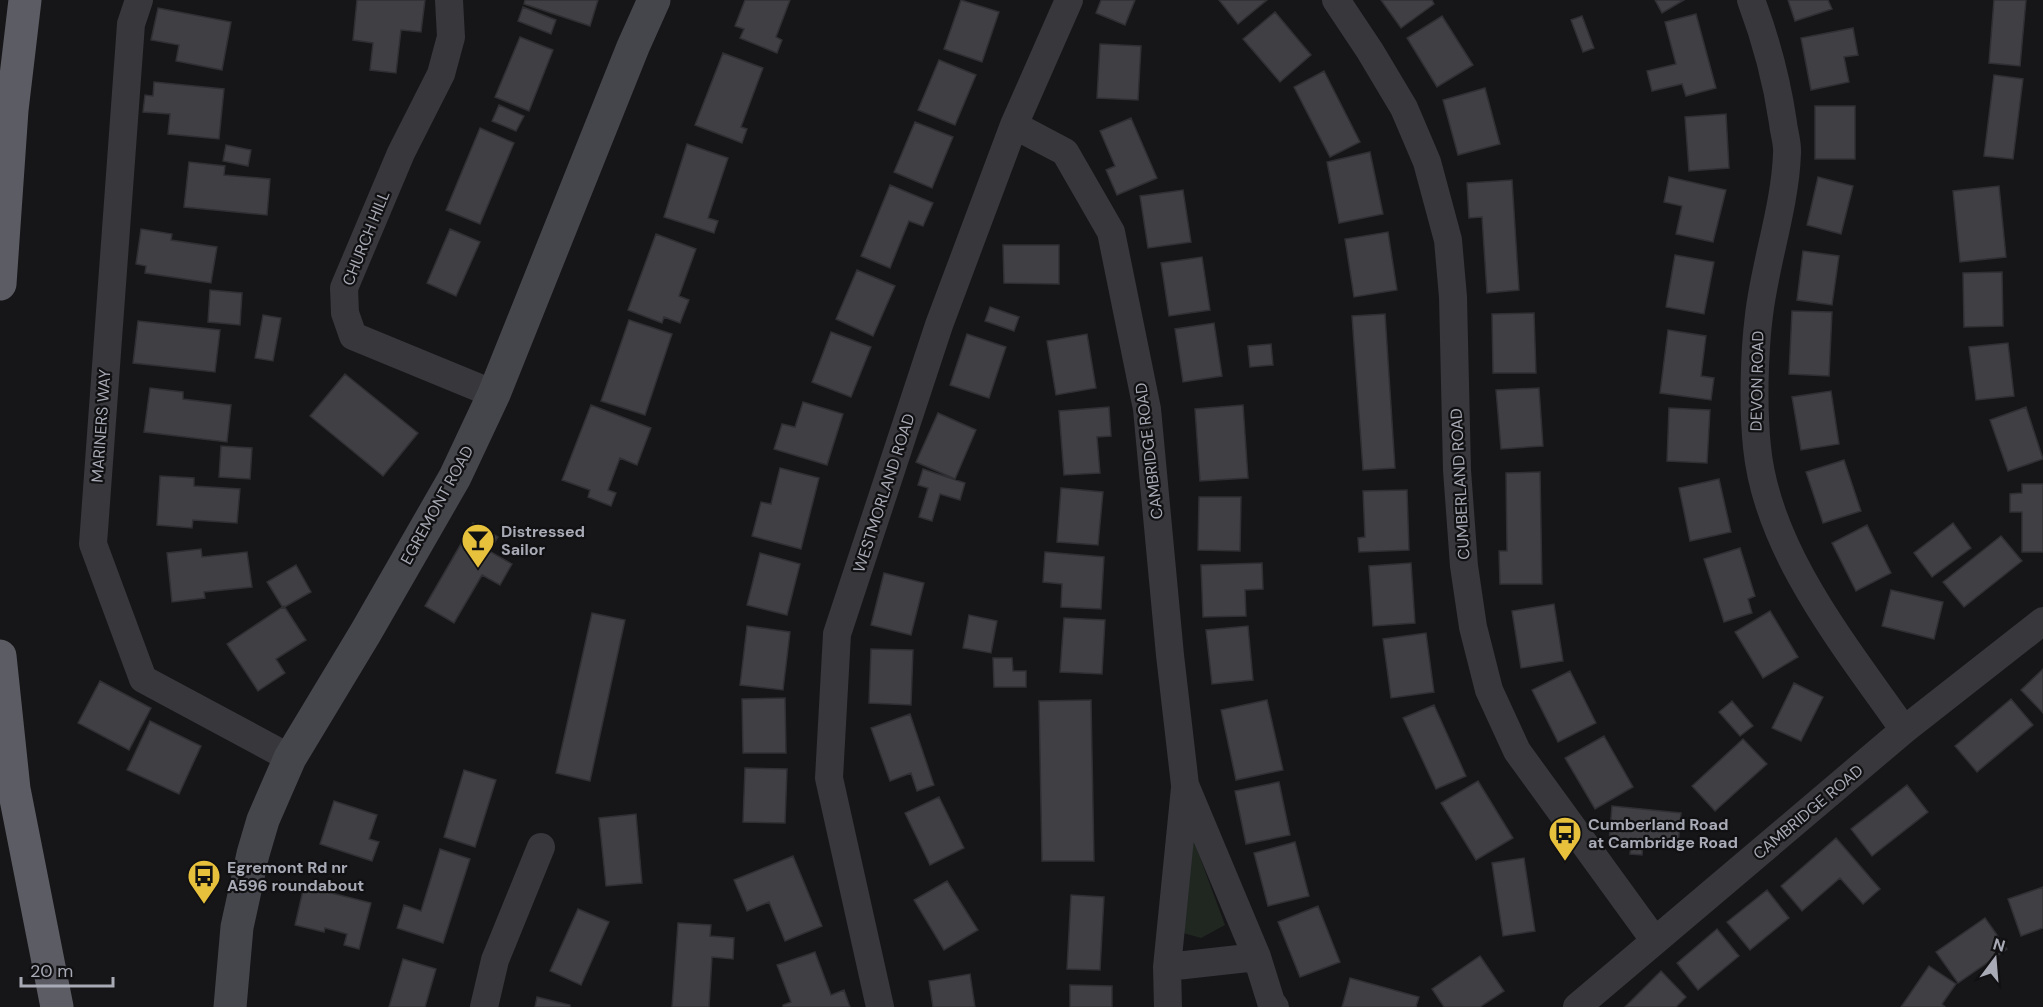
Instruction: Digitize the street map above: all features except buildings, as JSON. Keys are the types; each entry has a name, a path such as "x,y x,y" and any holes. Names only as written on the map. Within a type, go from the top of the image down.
{"highway":[{"path":"0,284 12,110 25,0"},
{"path":"0,656 14,789 57,1007"}],"main road":[{"name":"EGREMONT ROAD","path":"230,1007 236,936 244,889 264,820 290,758 455,477 494,394 633,46 654,0"}],"street":[{"name":"MARINERS WAY","path":"139,0 131,24 93,544 143,679 290,758"},
{"name":"CHURCH HILL","path":"449,0 451,37 441,74 401,153 344,288 345,313 353,336 494,394"},
{"name":"WESTMORLAND ROAD","path":"880,1007 829,778 837,634 939,325 1014,125 1069,0"},
{"name":"CUMBERLAND ROAD","path":"1336,0 1404,108 1427,162 1448,240 1453,297 1457,470 1464,566 1473,627 1489,690 1517,752 1655,941"},
{"name":"DEVON ROAD","path":"1751,0 1763,30 1778,91 1788,153 1759,315 1755,390 1759,458 1769,504 1790,554 1812,594 1904,730"},
{"name":"CAMBRIDGE ROAD","path":"1014,125 1065,152 1111,232 1147,409 1170,655 1185,785 1167,967 1168,1007"},
{"name":"CAMBRIDGE ROAD","path":"1577,1007 1904,730 2043,621"},
{"name":"CAMBRIDGE ROAD","path":"1185,785 1257,957 1271,1002 1275,1007"},
{"path":"484,1007 495,960 541,847"},
{"path":"1167,967 1257,957"}],"shaded area":[{"path":"1192,836 1225,925 1201,938 1183,933"}],"place":[{"name":"Distressed Sailor","path":"478,569"},
{"name":"Cumberland Road at Cambridge Road","path":"1565,862"},
{"name":"Egremont Rd nr A596 roundabout","path":"204,905"}]}
